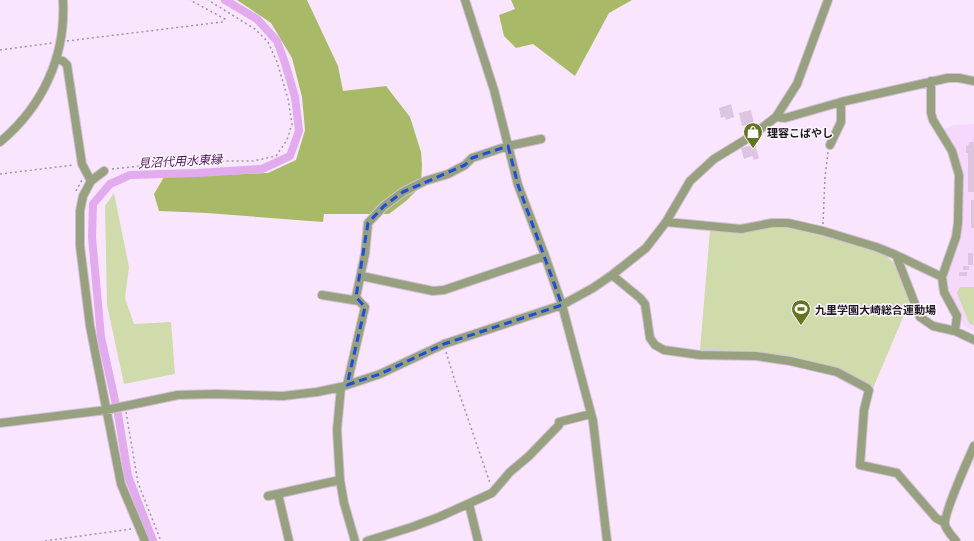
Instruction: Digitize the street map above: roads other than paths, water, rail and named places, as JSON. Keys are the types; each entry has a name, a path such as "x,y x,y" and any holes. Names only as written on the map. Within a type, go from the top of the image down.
{"street":[{"path":"0,142 15,129 38,98 56,59 61,42 63,0"},
{"path":"464,0 494,90 518,185 562,305 593,421 606,541"},
{"path":"0,423 108,409 178,395 215,394 283,396 317,392 344,386 380,374 444,344 562,305 593,288 646,248 666,222 690,181 714,160 776,118 797,84 828,0"},
{"path":"56,59 63,61 67,65 82,164 91,181"},
{"path":"776,118 785,118 841,102 931,81 948,78 960,78 974,81"},
{"path":"931,81 931,113 933,120 952,151 960,175 956,237 942,277 944,292 957,316 955,331"},
{"path":"830,145 841,122 841,102"},
{"path":"355,541 344,503 340,480 337,430 344,386 364,307 356,297 365,254 368,223 384,206 403,192 425,181 448,174 465,165 472,158 508,146 541,139"},
{"path":"104,171 91,181 83,196 80,211 80,246 90,326 108,409 121,484 145,541"},
{"path":"666,222 741,229 772,223 788,223 876,246 942,277"},
{"path":"896,255 920,317 933,326 955,331 974,340"},
{"path":"361,276 433,291 444,290 545,256"},
{"path":"612,275 640,298 645,304 650,338 655,345 664,350 700,355 756,356 790,361 837,372 867,388 869,390 864,410 860,465 897,473 936,518 945,523"},
{"path":"322,295 359,301"},
{"path":"367,541 412,527 469,504 493,492 510,472 529,456 559,425 559,422 591,414"},
{"path":"956,541 946,528 945,523 947,512 974,446"},
{"path":"268,496 340,480"},
{"path":"278,494 290,541"},
{"path":"469,504 478,541"}],"waterway":[{"name":"見沼代用水東縁","path":"153,541 128,476 118,414 101,337 92,237 93,204 110,184 130,175 262,169 290,156 299,131 295,97 277,41 257,19 225,0"}],"place":[{"name":"理容こばやし","path":"753,149"},
{"name":"九里学園大崎総合運動場","path":"801,326"}]}
